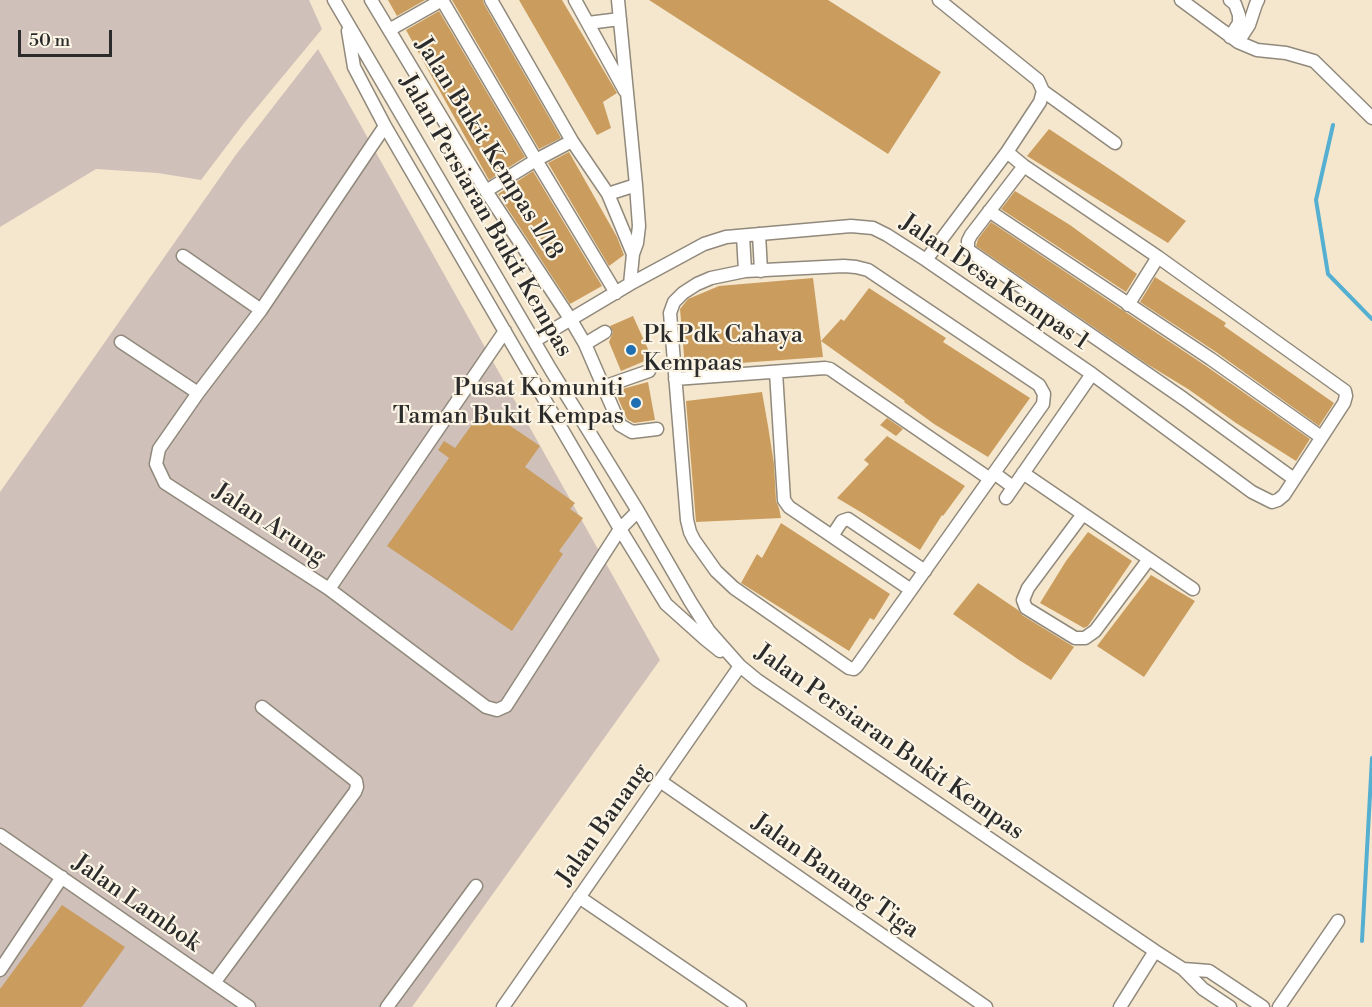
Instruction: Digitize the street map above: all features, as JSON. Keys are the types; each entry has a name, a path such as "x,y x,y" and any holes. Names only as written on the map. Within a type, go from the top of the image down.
{"street":[{"name":"Jalan Persiaran Bukit Kempas","path":"334,0 690,602 709,631 740,666 757,680 1183,969 1203,989 1230,1007"},
{"name":"Jalan Bukit Kempas 1/18","path":"371,0 486,190 571,320 585,344 620,425 632,432 657,429"},
{"path":"389,30 442,0 616,293"},
{"path":"491,0 572,141 608,194 633,254"},
{"path":"575,0 628,96"},
{"path":"618,0 639,226 630,284"},
{"path":"939,0 1038,80 1043,91 1115,143"},
{"path":"1181,0 1234,39 1257,50 1286,53 1314,61 1370,117"},
{"path":"1230,0 1235,4 1239,15 1234,39"},
{"path":"1234,39 1249,26 1258,0"},
{"path":"588,22 620,19"},
{"path":"346,21 354,66 385,126 620,529 666,604 740,666"},
{"path":"926,260 1007,152 1040,102 1043,91"},
{"path":"1370,117 1372,102"},
{"name":"Jalan Arung","path":"385,126 261,310 159,449 156,464 165,483 329,589 486,707 497,710 506,706 620,529 638,511"},
{"path":"486,190 572,141"},
{"path":"1007,152 1345,391 1344,403 1294,479 1184,399 968,250 968,241 1024,166"},
{"path":"608,194 636,185"},
{"path":"989,211 1211,359 1321,437"},
{"name":"Jalan Desa Kempas 1","path":"534,341 630,284 704,244 726,237 851,226 873,228 926,260 1092,374 1252,492 1272,501 1278,500 1294,479"},
{"path":"759,234 761,271"},
{"path":"743,236 745,272"},
{"path":"183,256 261,310"},
{"path":"1128,304 1158,257"},
{"path":"844,266 868,270 1039,385 1044,394 1043,404 854,669 849,668 734,588 716,571 694,540 687,520 670,313 674,302 697,284 711,278 761,271 844,266"},
{"path":"329,589 506,331"},
{"path":"585,344 605,332"},
{"path":"121,342 198,393"},
{"path":"675,379 830,369 992,476 1013,487"},
{"path":"603,387 649,371"},
{"path":"776,372 784,500 789,507 911,590"},
{"path":"1006,498 1092,374"},
{"path":"1023,473 1193,589"},
{"path":"1083,514 1028,588 1023,600 1026,608 1075,638 1085,638 1095,631 1149,559"},
{"path":"832,536 842,521 848,519 925,571"},
{"name":"Jalan Banang","path":"503,1007 740,666"},
{"path":"214,983 357,787 356,781 262,707"},
{"name":"Jalan Banang Tiga","path":"660,782 986,1007"},
{"name":"Jalan Lambok","path":"0,835 243,1005"},
{"path":"0,970 62,877"},
{"path":"387,1007 476,886"},
{"path":"579,897 740,1007"},
{"path":"1279,1007 1338,921"},
{"path":"1120,1007 1155,951"},
{"name":"Jalan Persiaran Bukit Kempas","path":"1183,969 1209,971 1263,1007"}],"shaded area":[{"path":"0,0 309,0 322,29 245,122 201,180 158,173 96,169 0,227"},
{"path":"318,49 660,660 412,1007 0,1007 0,492 235,156"}],"building":[{"path":"388,0 425,0 397,16"},
{"path":"452,0 483,0 561,138 539,149"},
{"path":"519,0 562,0 617,93 603,102 611,128 597,135"},
{"path":"649,0 828,0 941,72 888,154"},
{"path":"439,11 525,157 489,180 406,30"},
{"path":"1049,129 1186,221 1168,243 1027,156"},
{"path":"569,152 617,237 624,255 609,266 548,163"},
{"path":"533,171 602,286 570,304 498,194"},
{"path":"1015,191 1070,225 1137,274 1126,292 1001,209"},
{"path":"991,222 1206,366 1310,439 1296,461 1147,364 976,246 978,239"},
{"path":"1155,277 1226,323 1224,326 1334,403 1319,426 1216,352 1140,302"},
{"path":"813,278 823,357 685,367 680,309 688,299 719,286"},
{"path":"869,288 946,338 943,342 1030,398 988,457 934,424 821,341 841,319 844,321"},
{"name":"Pk Pdk Cahaya Kempaas","path":"633,316 652,358 621,371 609,342 613,332 610,326"},
{"name":"Pusat Komuniti Taman Bukit Kempas","path":"648,382 655,420 634,423 627,419 615,391"},
{"path":"762,392 774,464 776,501 781,518 696,522 686,401"},
{"path":"484,408 540,446 525,467 575,503 570,509 583,518 559,551 563,554 512,631 387,546 449,458 438,450 444,441 455,448"},
{"path":"887,418 903,429 896,436 880,425"},
{"path":"887,436 965,486 942,515 920,550 837,498 869,464 864,460"},
{"path":"781,523 890,594 874,620 870,618 849,651 741,583 757,554 762,558"},
{"path":"1088,532 1132,561 1088,626 1084,628 1040,603 1066,561"},
{"path":"1151,575 1195,601 1144,677 1097,646"},
{"path":"978,583 1022,615 1074,647 1051,680 953,614"},
{"path":"62,905 125,947 82,1007 0,1007 0,989"}],"waterway":[{"path":"1333,125 1316,200 1328,274 1372,319"},
{"path":"1362,941 1372,758"}],"place":[{"name":"Pk Pdk Cahaya Kempaas","path":"631,350"},
{"name":"Pusat Komuniti Taman Bukit Kempas","path":"636,403"}]}
